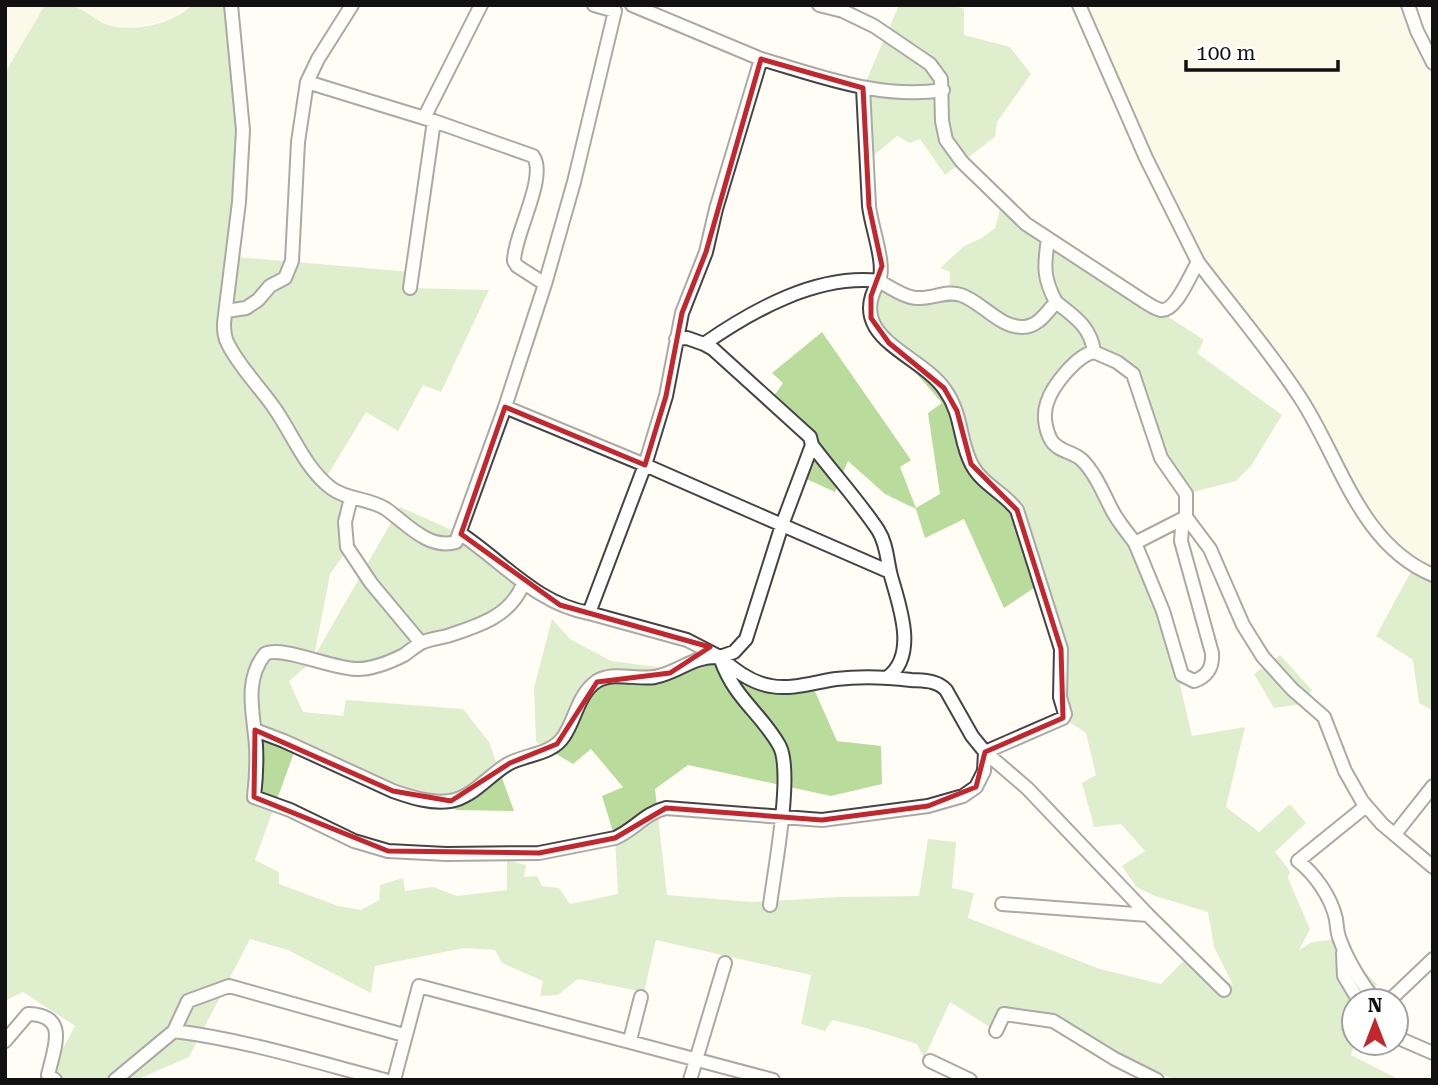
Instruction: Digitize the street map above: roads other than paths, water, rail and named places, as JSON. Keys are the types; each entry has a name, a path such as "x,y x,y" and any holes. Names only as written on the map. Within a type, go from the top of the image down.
{"street":[{"path":"231,5 243,130 239,202 230,261 224,331 226,340 234,355 276,410 286,431 309,464 332,489 351,498 372,502 419,535 447,545 456,542 461,534 545,284 575,182 617,8 594,5"},
{"path":"226,311 246,308 258,300 270,286 285,278 292,261 298,142 307,82 352,5"},
{"path":"410,288 429,119 481,5"},
{"path":"632,5 761,59 863,88 908,92 943,90"},
{"path":"819,5 843,11 899,41 930,64 941,79 942,121 946,140 952,149 1018,216 1104,277 1160,310 1171,308 1198,261"},
{"path":"1079,5 1146,158 1198,261 1301,399 1380,537 1415,566 1433,575"},
{"path":"1408,5 1433,63"},
{"path":"589,613 645,465 666,396 685,304 706,253 716,209 761,59"},
{"path":"307,82 526,152 537,161 537,175 514,261 517,266 545,284"},
{"path":"863,88 869,206 882,266 879,281 869,303 874,325 902,355 921,366 944,388 957,411 971,464 987,484 1010,501 1017,510 1061,649 1060,690 1065,714 1063,718 985,752"},
{"path":"1048,239 1046,283 1056,302 1085,326 1093,341 1094,352"},
{"path":"704,344 738,321 803,290 849,280 879,281 911,297 920,298 949,292 961,295 1018,327 1033,325 1043,318 1056,302"},
{"path":"676,339 697,340 713,349 801,426 810,437 812,445 878,530 903,615 904,631 898,664 895,672 888,677"},
{"path":"1094,352 1117,362 1133,374 1161,458 1186,494 1186,517 1181,541 1213,663 1210,669 1194,681 1182,676 1163,611 1135,543 1083,461 1057,447 1047,432 1045,410 1051,394 1071,368 1088,353 1094,352"},
{"path":"505,407 890,572"},
{"path":"255,730 411,798 451,801 465,796 510,763 526,759 557,744 564,736 578,704 597,682 608,677 640,679 655,676 682,668 699,658 720,657 734,652 746,639 782,525 812,445"},
{"path":"351,498 345,522 347,547 372,583 421,643"},
{"path":"1135,543 1186,517"},
{"path":"1186,517 1210,549 1237,612 1263,657 1292,689 1324,717 1348,778 1366,806 1376,818 1433,867"},
{"path":"461,534 487,551 523,584 560,605 687,640 720,657 734,670 772,687 855,677 888,677 941,685 985,752 1027,788 1224,990"},
{"path":"523,584 514,602 492,619 421,643 385,663 356,669 277,650 270,651 260,660 252,680 257,766 254,797 290,810 354,841 388,851 516,854 556,851 615,838 627,833 644,816 666,807 822,820 893,811 953,799 976,787 984,771 985,752"},
{"path":"720,657 729,680 784,754 781,817 770,905"},
{"path":"1395,834 1433,786"},
{"path":"1365,987 1344,950 1333,909 1310,870 1298,861 1366,806"},
{"path":"1002,904 1149,915"},
{"path":"1344,950 1344,976 1351,987"},
{"path":"1404,987 1433,960"},
{"path":"690,1080 725,963"},
{"path":"115,1080 174,1031 188,1001 229,986 404,1035"},
{"path":"394,1080 419,986 773,1080"},
{"path":"630,1040 641,997"},
{"path":"5,1041 29,1014 42,1014 53,1022 57,1031 48,1075 55,1080"},
{"path":"996,1031 1004,1014 1052,1021 1115,1059 1157,1080"},
{"path":"174,1031 208,1035 385,1080"},
{"path":"1410,1043 1433,1053"},
{"path":"930,1061 970,1080"}]}
